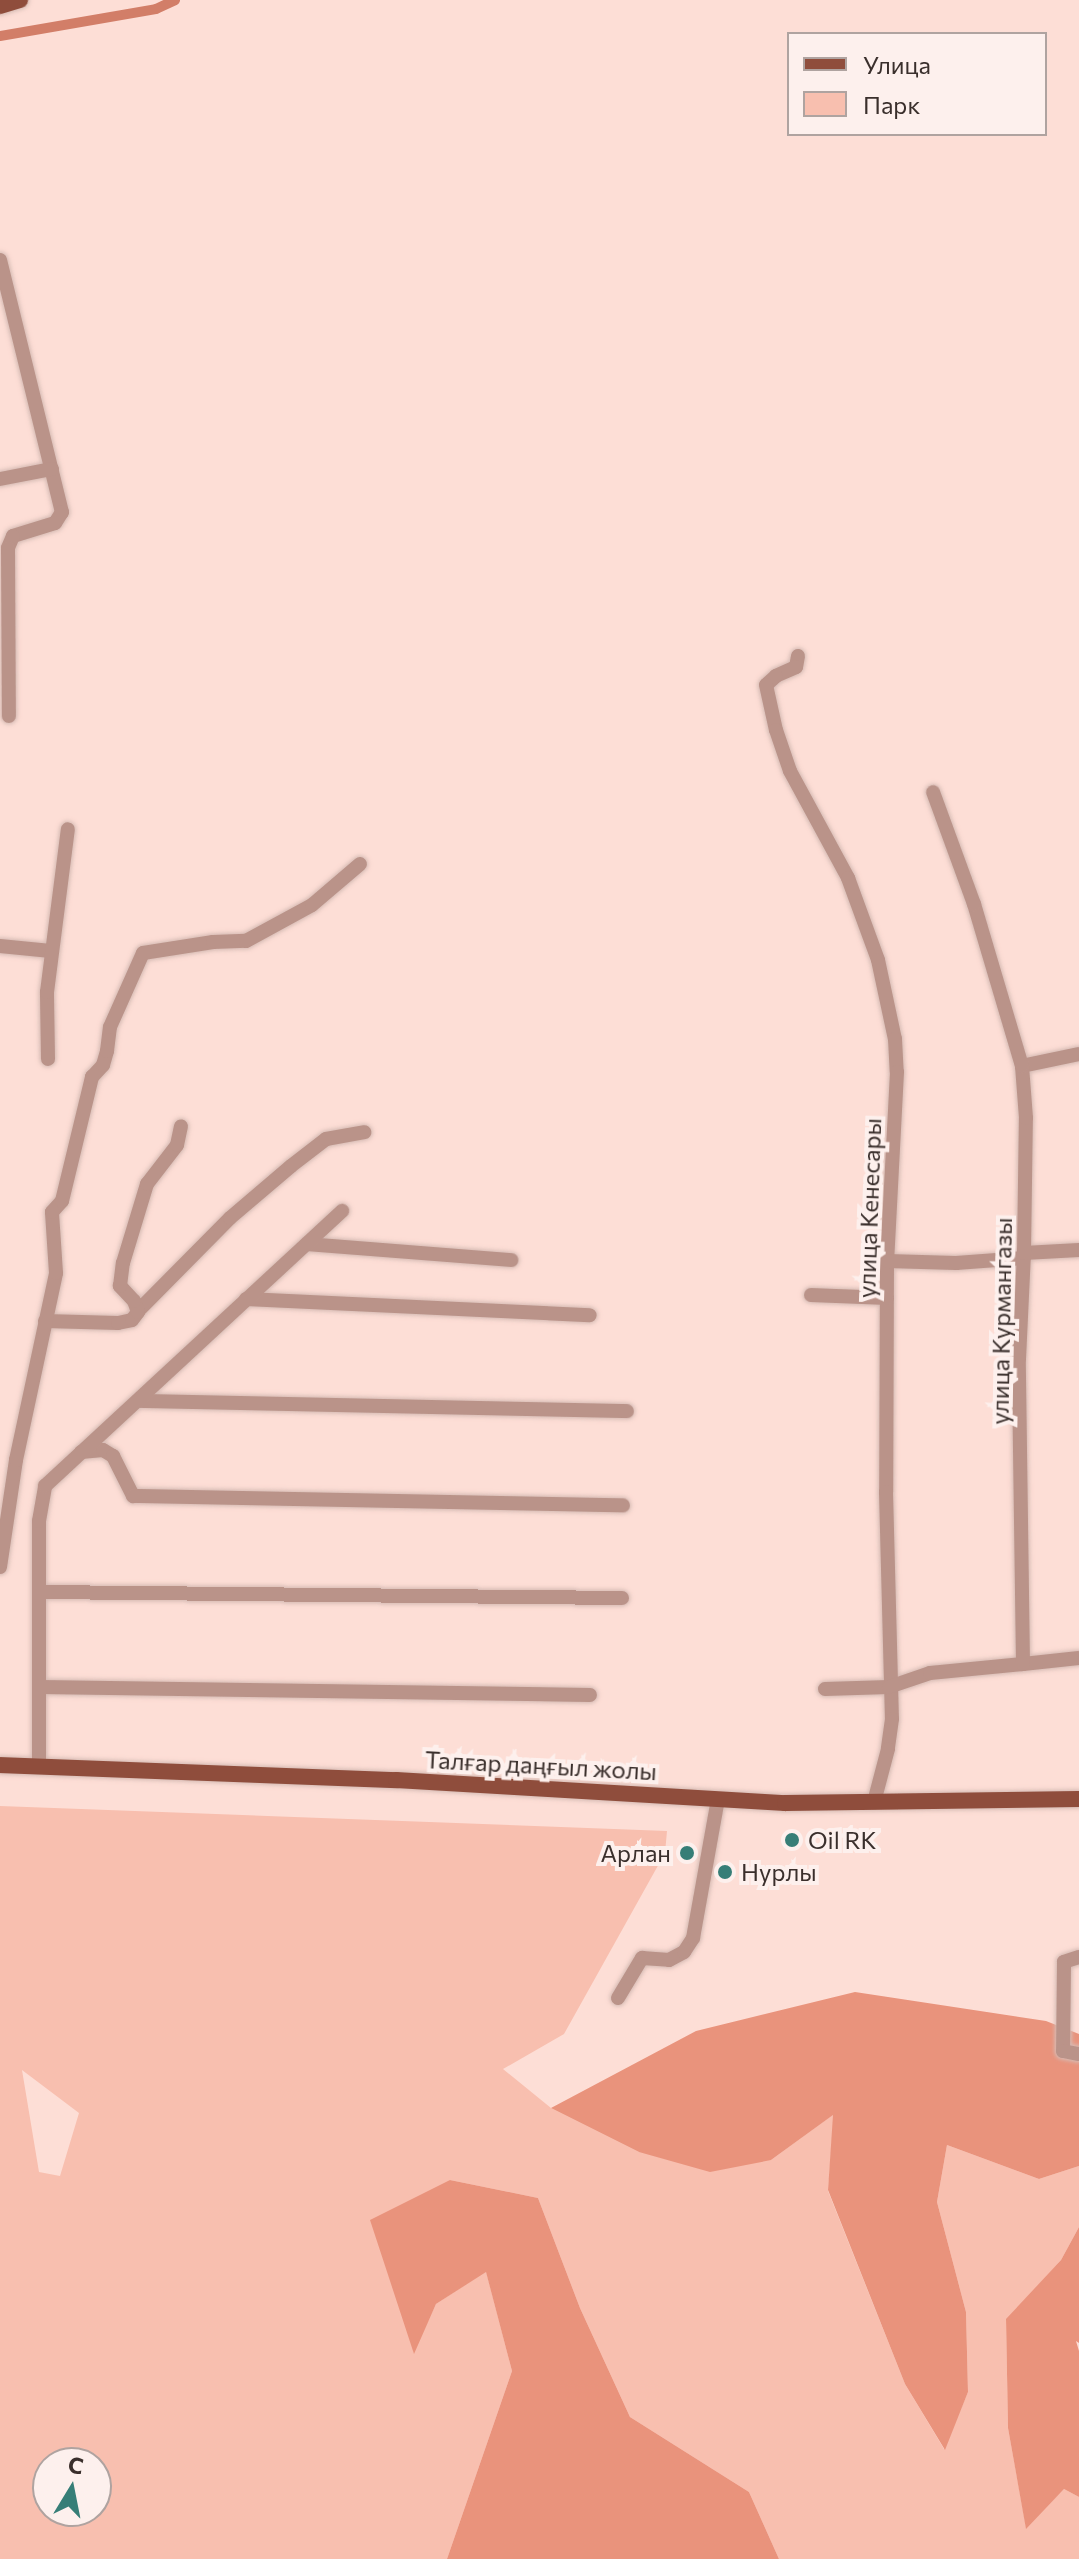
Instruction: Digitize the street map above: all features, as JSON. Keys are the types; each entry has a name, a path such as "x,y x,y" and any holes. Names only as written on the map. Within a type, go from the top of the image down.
{"main road":[{"name":"Талғар даңғыл жолы","path":"0,1765 396,1780 785,1803 1079,1799"}],"street":[{"path":"0,260 62,512 55,523 13,536 8,548 9,716"},
{"path":"0,479 52,469"},
{"name":"улица Кенесары","path":"798,656 796,667 776,676 766,685 776,730 790,771 848,878 878,960 895,1039 897,1072 887,1261 889,1687 892,1719 888,1749 874,1802"},
{"name":"улица Курмангазы","path":"933,792 974,904 1022,1066 1026,1118 1019,1359 1023,1664"},
{"path":"48,1059 47,992 68,829"},
{"path":"0,1567 16,1460 56,1273 52,1212 62,1201 92,1077 103,1065 110,1027 143,953 213,942 246,941 312,905 360,864"},
{"path":"0,946 51,951"},
{"path":"1022,1066 1079,1054"},
{"path":"138,1311 120,1286 123,1263 147,1184 177,1145 181,1126"},
{"path":"45,1321 118,1323 132,1320 230,1218 291,1166 326,1139 364,1132"},
{"path":"39,1767 39,1521 45,1486 342,1211"},
{"path":"307,1244 511,1260"},
{"path":"887,1261 956,1263 1079,1250"},
{"path":"811,1295 887,1298"},
{"path":"246,1299 590,1315"},
{"path":"140,1401 627,1411"},
{"path":"81,1452 103,1450 113,1456 133,1496 623,1505"},
{"path":"41,1592 622,1598"},
{"path":"825,1689 889,1687 930,1673 1079,1658"},
{"path":"40,1687 590,1695"},
{"path":"618,1998 642,1958 669,1960 684,1952 693,1938 718,1799"},
{"path":"1079,1957 1064,1962 1063,2036 1063,2051 1079,2054"}],"green space":[{"path":"0,1806 667,1831 665,1853 564,2034 503,2069 551,2108 639,2152 771,2160 834,2114 828,2191 905,2384 944,2449 968,2392 966,2312 937,2202 947,2145 1039,2179 1079,2166 1079,2227 1061,2260 1006,2320 1008,2428 1026,2527 1064,2489 1079,2497 1079,2559 779,2559 749,2492 630,2417 580,2308 538,2198 450,2180 413,2353 436,2304 486,2271 512,2371 447,2559 0,2559","holes":["22,2070 79,2113 60,2176 39,2172"]}],"shaded area":[{"path":"855,1992 1046,2021 1079,2034 1079,2166 1039,2179 947,2145 937,2202 966,2312 968,2392 945,2450 905,2384 828,2190 833,2115 771,2160 710,2172 639,2152 551,2108 696,2031"},
{"path":"450,2180 538,2198 580,2308 630,2417 749,2492 779,2559 447,2559 512,2371 486,2272 436,2304 414,2354 370,2220"},
{"path":"1079,2227 1079,2343 1076,2341 1079,2351 1079,2497 1064,2489 1026,2529 1008,2428 1006,2319 1061,2260"}],"waterway":[{"path":"0,36 156,9 175,0"}],"place":[{"name":"Oil RK","path":"792,1840"},
{"name":"Арлан","path":"687,1853"},
{"name":"Нурлы","path":"725,1872"}]}
